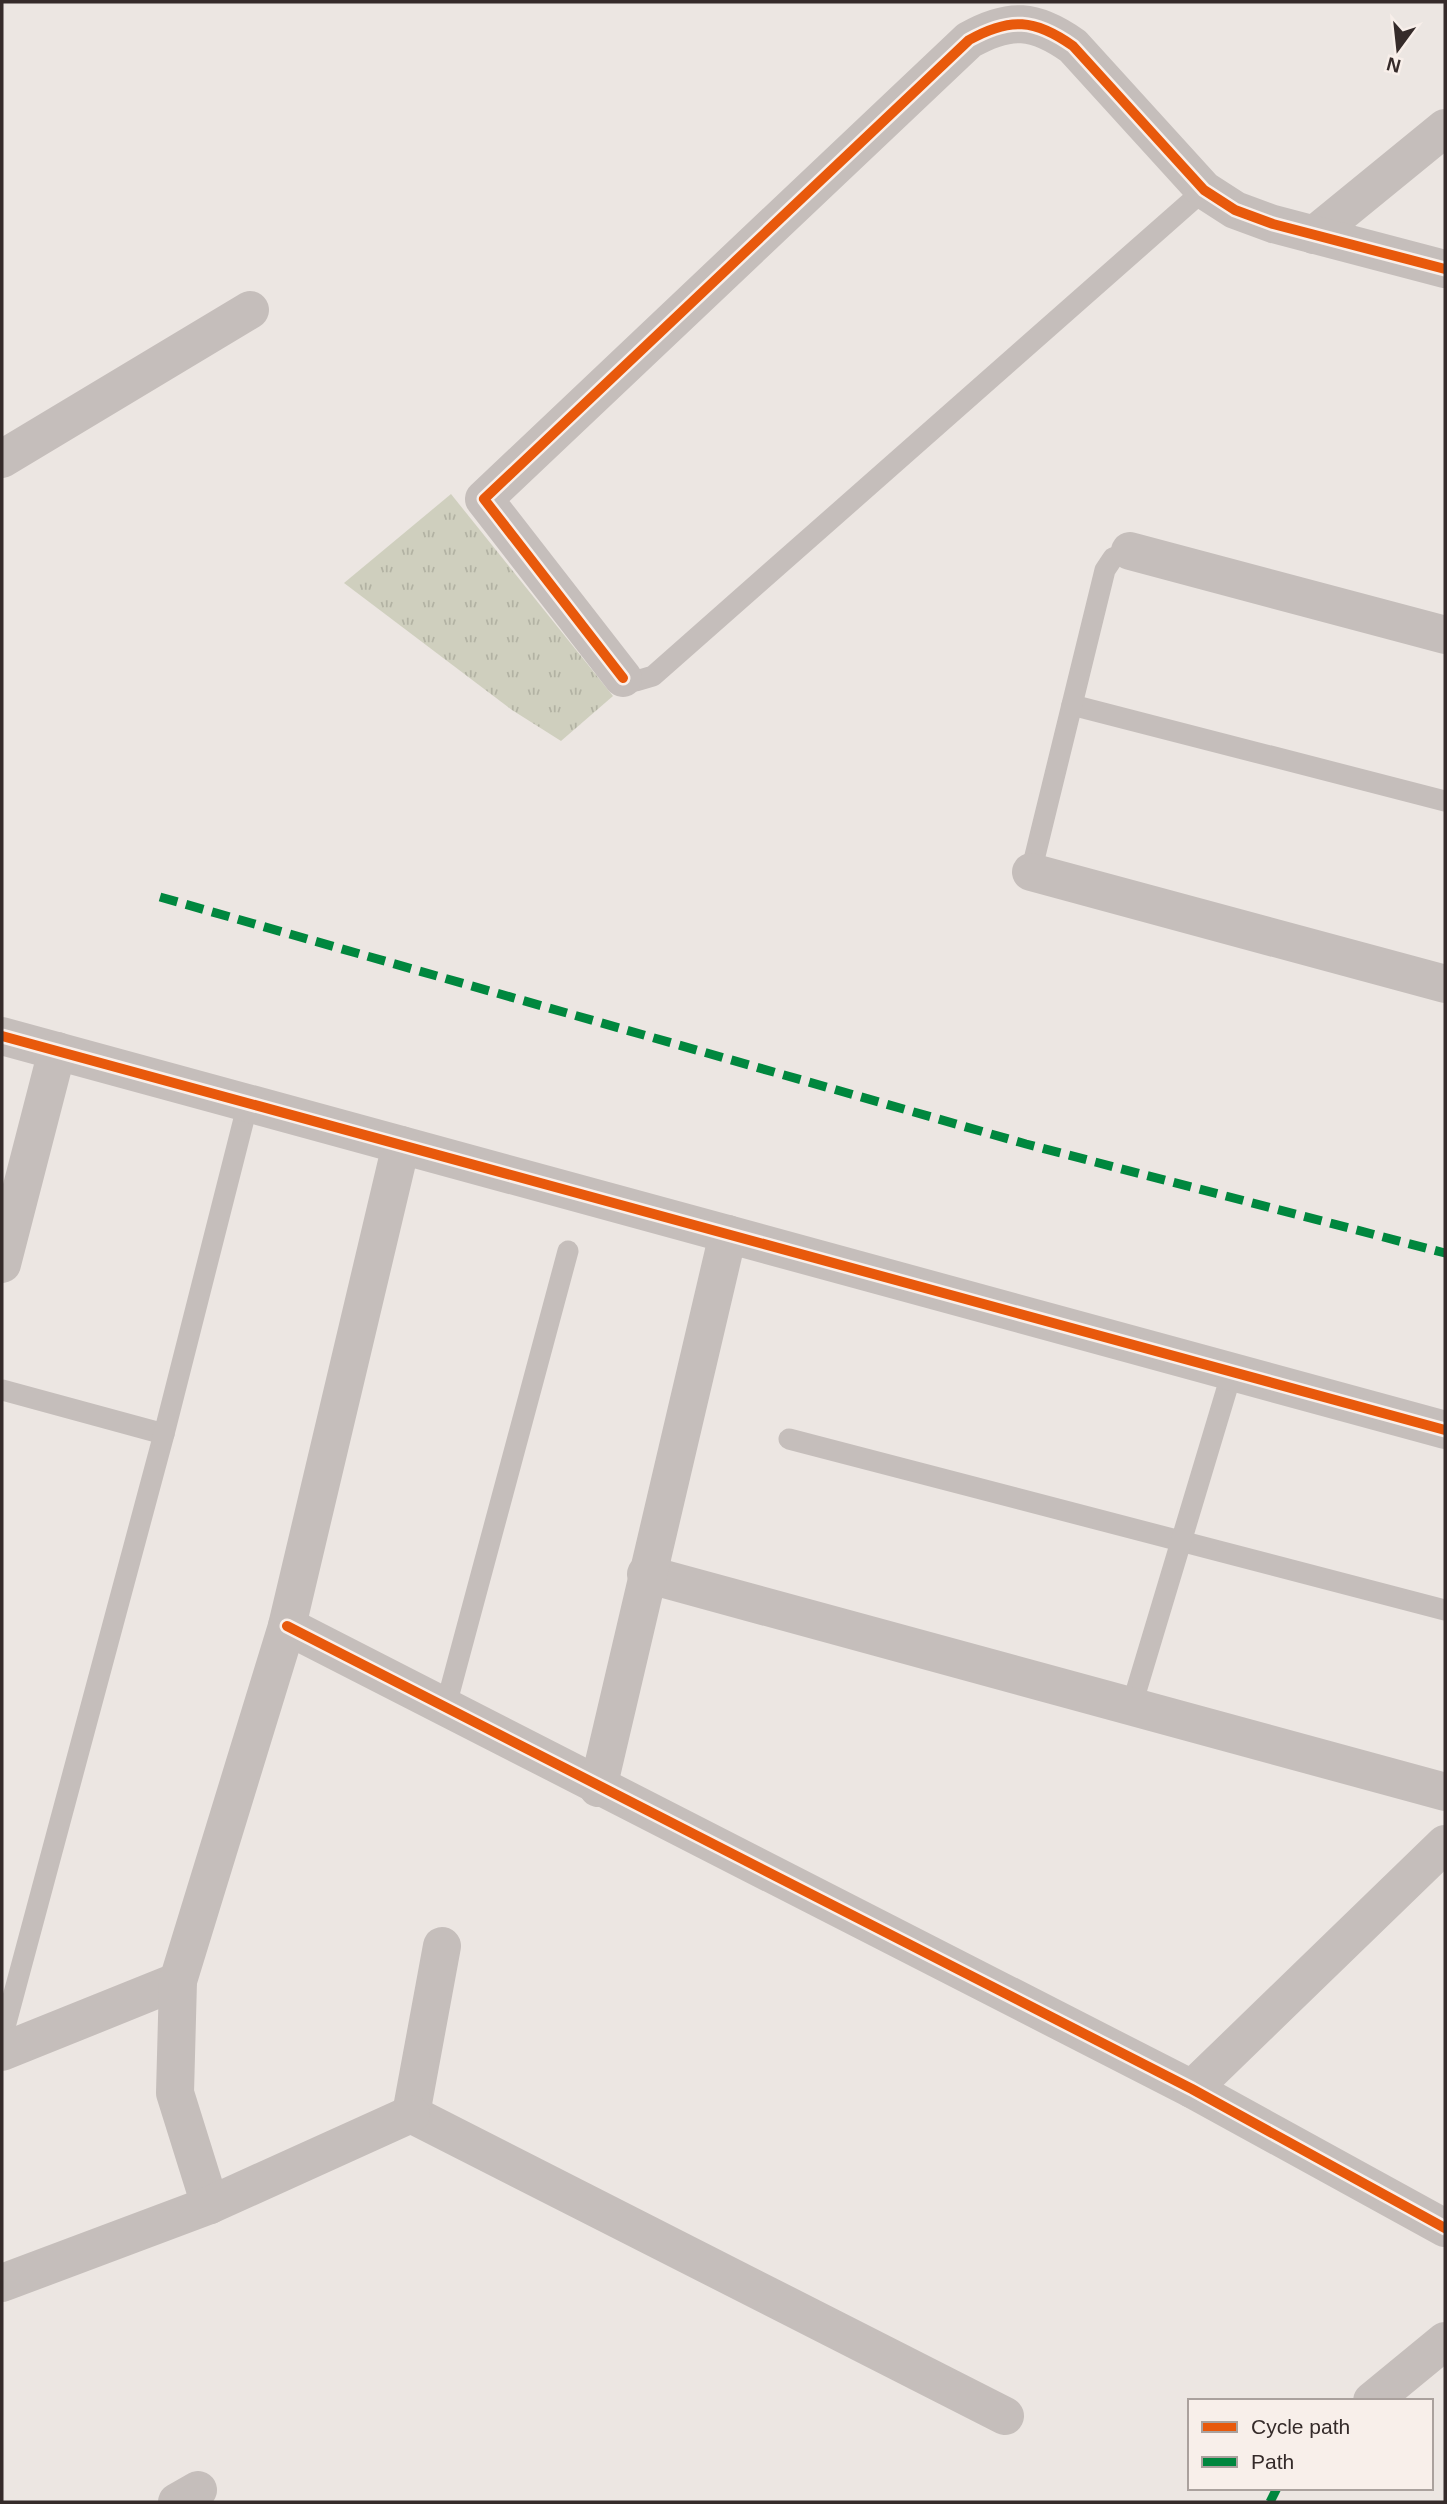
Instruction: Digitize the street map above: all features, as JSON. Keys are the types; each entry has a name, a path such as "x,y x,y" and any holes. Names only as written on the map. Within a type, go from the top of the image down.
{"street":[{"path":"623,678 484,499 969,40 993,27 1017,24 1050,29 1073,46 1204,190 1235,209 1273,224 1445,268"},
{"path":"1314,234 1445,128"},
{"path":"2,459 250,310"},
{"path":"1130,551 1445,635"},
{"path":"1031,872 1445,984"},
{"path":"2,1036 1445,1430"},
{"path":"2,1264 57,1051"},
{"path":"210,2205 175,2093 178,1981 287,1626 401,1144"},
{"path":"598,1788 646,1574 728,1234"},
{"path":"646,1574 1445,1792"},
{"path":"287,1626 598,1788 1192,2088 1445,2228"},
{"path":"1192,2088 1445,1844"},
{"path":"411,2113 442,1946"},
{"path":"2,2052 178,1981"},
{"path":"2,2283 210,2205 411,2113"},
{"path":"411,2113 1005,2416"},
{"path":"1374,2399 1445,2341"}],"lane":[{"path":"623,678 636,681 653,676 1204,190"},
{"path":"1031,872 1105,570 1113,558 1130,551"},
{"path":"1072,705 1445,801"},
{"path":"2,2038 164,1434 248,1103"},
{"path":"445,1709 568,1251"},
{"path":"1131,1708 1232,1372"},
{"path":"2,1390 164,1434"},
{"path":"789,1439 1445,1610"}],"green space":[{"path":"451,494 613,696 561,741 512,710 344,583"}],"marked path":[{"path":"160,897 1026,1144 1445,1253"},
{"path":"1270,2502 1276,2490"}],"cycle path":[{"path":"623,678 484,499 969,40 997,27 1010,25 1022,24 1046,30 1073,46 1204,190 1235,210 1273,224 1445,269"},
{"path":"2,1036 1445,1430"},
{"path":"287,1626 1192,2089 1445,2228"}]}
